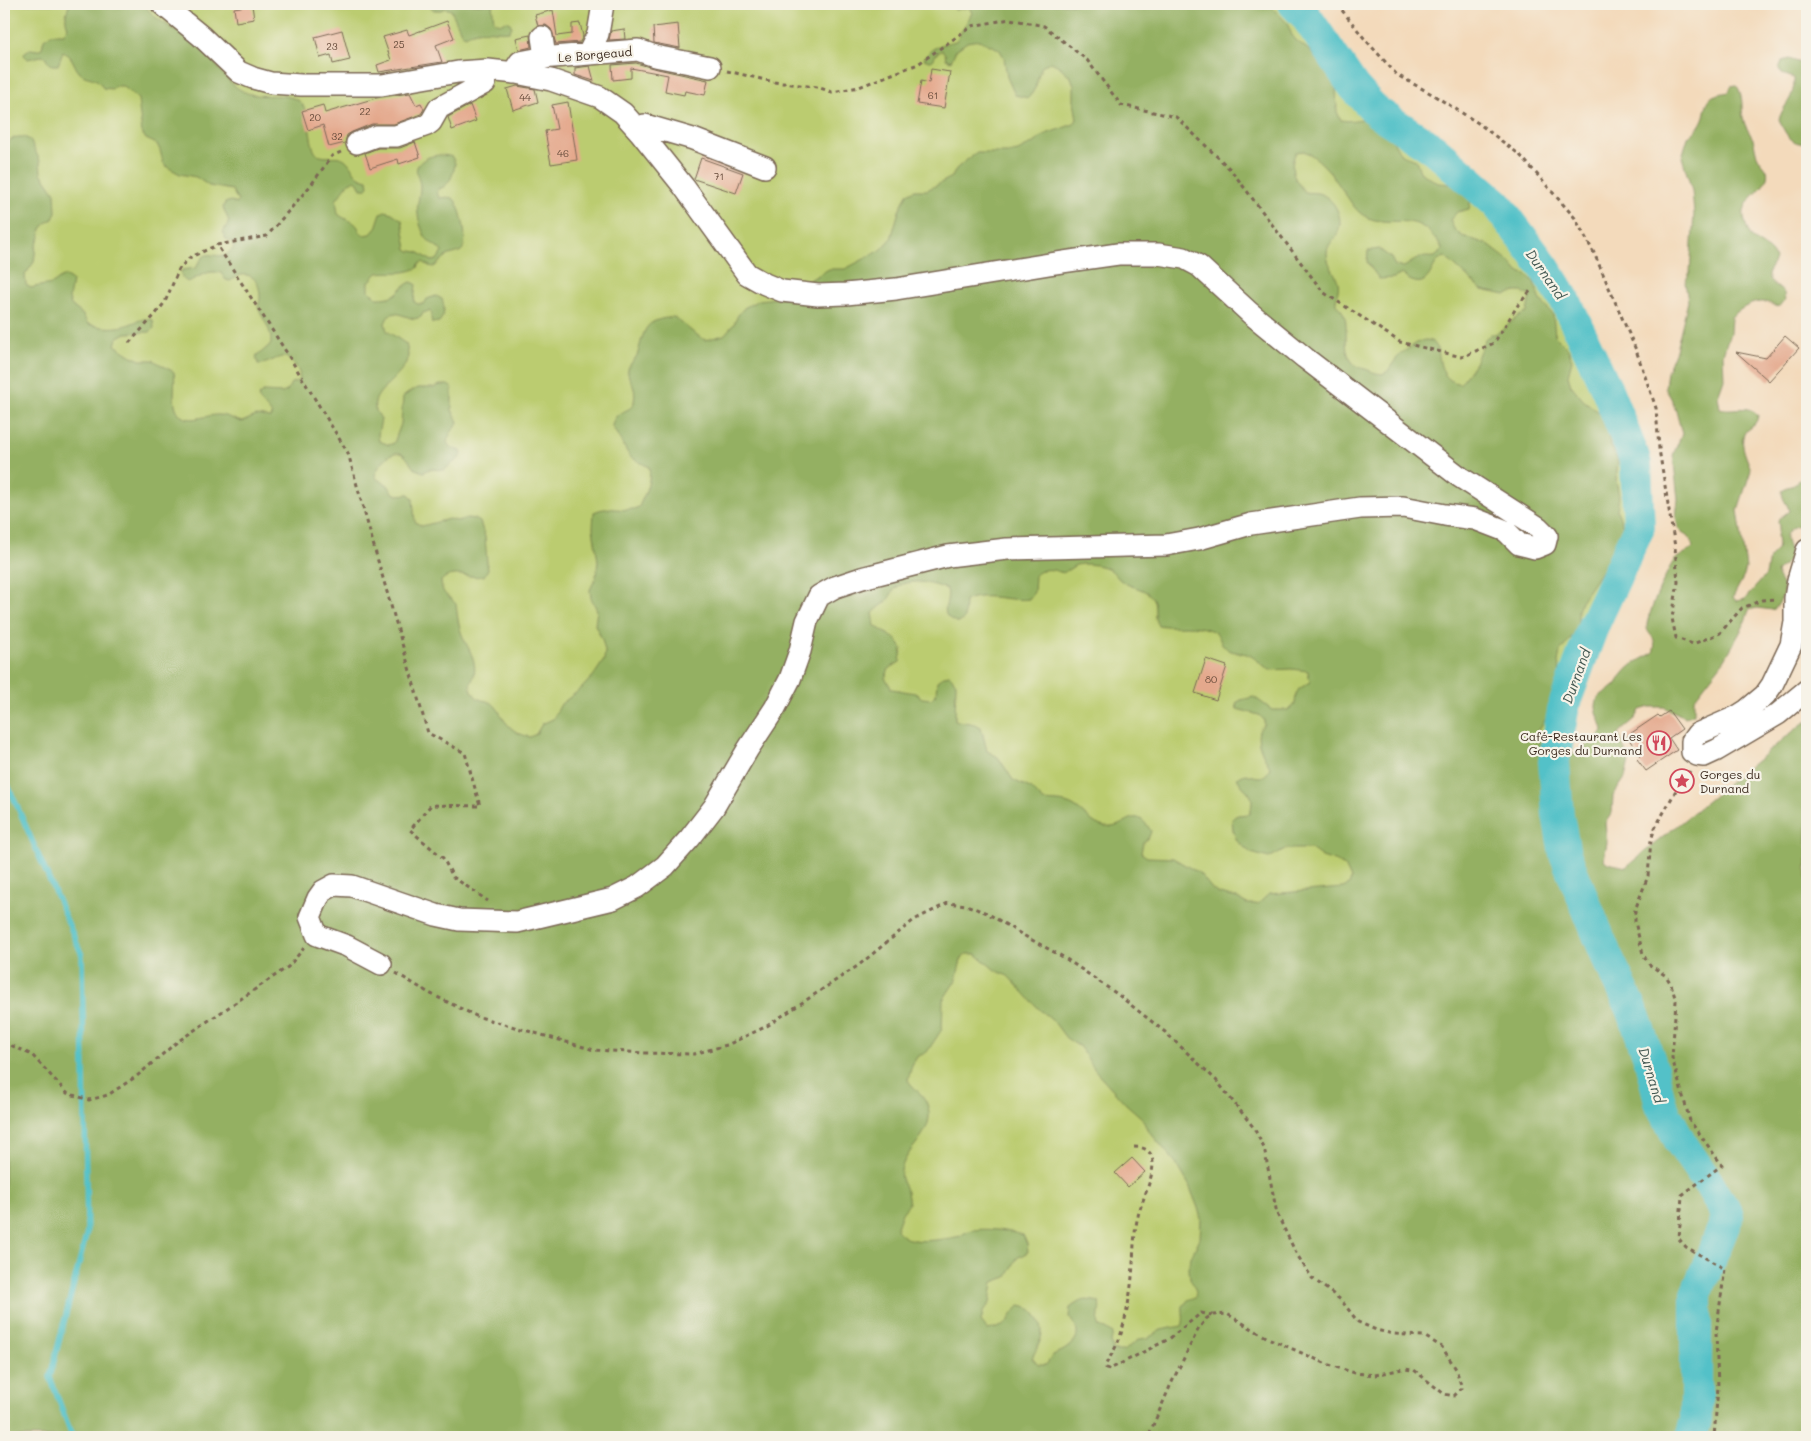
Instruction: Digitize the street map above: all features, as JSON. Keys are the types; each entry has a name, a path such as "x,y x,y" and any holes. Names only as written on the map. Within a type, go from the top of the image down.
{"street":[{"path":"162,4 201,36 239,72 271,83 382,85 458,72 488,70 551,80 594,94 614,105 637,127 748,274 782,291 818,295 896,289 1118,254 1158,254 1184,258 1199,266 1250,313 1305,358 1460,477 1538,527 1547,536 1545,544 1536,548 1519,544 1506,531 1475,518 1445,515 1403,507 1360,508 1251,524 1199,539 1166,545 1006,549 948,556 862,578 836,587 819,596 807,621 800,651 790,679 775,708 714,807 665,866 637,886 613,898 517,922 451,918 436,915 352,886 334,885 323,891 310,917 316,935 347,946 381,964"},
{"path":"588,54 598,34 603,4"},
{"name":"Le Borgeaud","path":"513,73 520,62 543,47 588,54 638,50 655,56 710,67"},
{"path":"357,143 376,136 396,136 427,125 431,122 439,108 485,82 488,70"},
{"path":"637,127 644,125 693,139 766,167"},
{"path":"1807,550 1798,580 1795,598 1795,622 1790,645 1772,685 1765,695 1747,710 1736,717 1697,734 1692,741 1692,752 1704,756 1717,750 1778,714 1807,690"}],"path":[{"path":"1337,4 1397,75 1478,123 1520,155 1575,218 1594,253 1636,350 1656,408 1658,449 1675,547 1678,582 1672,618 1676,638 1693,644 1720,633 1742,608 1762,600 1795,598"},
{"path":"710,67 774,82 817,87 832,92 858,87 918,64 972,26 1010,19 1044,26 1087,60 1120,105 1176,117 1231,170 1322,292 1400,342 1462,357 1494,343 1518,305 1532,288"},
{"path":"128,343 165,302 179,269 189,258 217,244 267,236 332,156 357,143"},
{"path":"217,244 348,453 428,733 465,753 480,806 431,805 410,830 443,858 453,877 493,905"},
{"path":"1802,331 1807,333"},
{"path":"1691,771 1682,781 1654,828 1648,876 1635,910 1635,922 1643,954 1650,965 1666,976 1671,984 1676,1001 1672,1058 1690,1121 1722,1165 1682,1195 1679,1238 1686,1247 1725,1269 1716,1332 1718,1387 1714,1437"},
{"path":"381,964 429,993 476,1016 531,1032 594,1050 694,1054 727,1045 766,1026 859,965 914,920 948,903 966,905 987,913 1020,934 1065,958 1117,994 1164,1032 1216,1080 1254,1128 1264,1148 1278,1214 1296,1253 1312,1278 1341,1300 1358,1322 1385,1332 1424,1336 1442,1347 1456,1369 1462,1388 1454,1396 1444,1394 1414,1370 1403,1369 1375,1375 1329,1365 1268,1338 1227,1314 1213,1315 1201,1313 1169,1339 1110,1370 1106,1368 1120,1338 1131,1291 1138,1214 1147,1190 1153,1159 1149,1151 1141,1147 1134,1147"},
{"path":"4,1042 32,1055 67,1093 89,1100 108,1095 136,1076 176,1042 288,967 316,935"},
{"path":"1148,1437 1171,1384 1199,1328 1207,1318 1213,1315"}],"green space":[{"path":"4,4 1283,4 1379,106 1506,199 1642,462 1632,550 1574,686 1557,762 1696,1420 4,1437"},
{"path":"70,4 144,4 155,17 198,45 226,78 239,89 253,95 287,96 299,101 305,111 315,152 323,157 343,158 358,176 368,180 369,186 366,189 361,189 355,180 349,183 336,200 338,214 354,223 364,235 371,234 376,228 381,213 385,211 392,213 402,220 407,249 418,252 432,261 437,260 442,252 427,239 420,224 418,206 420,186 417,167 423,160 433,156 443,155 452,157 455,163 452,176 448,183 438,189 437,192 439,198 451,198 457,203 464,225 464,247 461,251 447,256 434,267 423,262 419,264 418,268 407,271 377,273 369,282 369,291 377,298 390,297 411,282 416,284 414,302 424,304 427,299 436,296 442,299 444,308 439,322 432,323 432,313 429,311 423,313 421,317 414,319 396,313 389,315 385,323 387,331 406,344 408,356 401,370 383,389 375,402 375,409 381,419 378,435 379,441 389,445 394,443 401,424 403,397 418,388 434,388 440,385 448,385 452,388 452,410 458,422 449,435 447,442 455,450 461,451 462,455 445,470 429,469 424,472 413,467 404,455 395,453 382,462 375,475 377,479 388,485 392,492 397,495 409,494 413,499 415,522 422,526 449,519 457,521 467,518 480,522 485,537 488,569 484,576 456,575 445,577 441,581 442,586 446,594 456,604 461,632 473,657 475,670 470,685 473,692 479,699 493,704 511,728 530,737 536,734 542,724 553,719 561,704 581,689 604,660 605,651 602,639 595,625 597,610 591,598 590,590 596,577 598,561 593,528 594,512 606,509 628,510 639,507 648,483 649,467 630,457 612,426 616,416 630,408 634,402 635,396 628,369 637,355 642,337 648,326 657,320 674,317 705,340 724,335 744,308 751,304 759,300 784,297 829,269 845,269 881,250 891,239 899,211 907,194 915,190 927,190 952,177 956,169 977,153 1008,153 1018,151 1037,141 1043,135 1074,124 1077,119 1074,85 1071,77 1059,66 1051,62 1043,65 1032,94 1028,98 1015,95 1007,77 1004,57 999,49 979,40 967,42 956,50 951,61 946,59 942,50 937,53 933,60 924,59 933,49 956,41 972,13 969,7 955,10 953,4 1269,4 1287,23 1293,38 1310,51 1335,77 1337,112 1341,120 1365,119 1377,123 1387,132 1401,155 1416,160 1420,172 1438,183 1460,185 1468,189 1471,198 1469,209 1457,212 1450,220 1454,229 1462,236 1487,244 1509,261 1518,272 1526,274 1534,282 1541,301 1553,315 1555,336 1568,349 1572,360 1568,375 1571,385 1583,400 1604,416 1608,423 1609,441 1618,461 1616,480 1619,496 1617,510 1623,526 1622,534 1604,567 1581,601 1578,610 1578,626 1560,652 1558,663 1561,687 1555,706 1539,729 1537,736 1539,743 1577,754 1603,731 1596,708 1598,698 1615,686 1630,666 1653,653 1654,642 1648,632 1647,625 1654,603 1667,572 1674,561 1693,548 1692,541 1678,528 1676,517 1678,499 1673,455 1682,434 1676,411 1665,388 1667,372 1676,350 1688,301 1685,282 1690,272 1694,214 1692,191 1682,157 1688,137 1695,132 1700,124 1710,98 1729,92 1731,86 1736,85 1740,93 1744,122 1753,139 1759,160 1768,174 1760,189 1745,208 1745,222 1753,239 1773,255 1775,259 1769,270 1769,278 1784,293 1785,300 1777,307 1764,302 1751,304 1742,308 1731,317 1730,333 1723,354 1724,379 1718,396 1720,408 1749,409 1758,415 1756,422 1746,431 1743,438 1743,448 1751,470 1738,510 1746,568 1733,597 1736,601 1745,599 1766,575 1769,558 1777,550 1779,519 1789,511 1782,491 1800,480 1807,472 1807,519 1805,522 1790,529 1786,535 1790,555 1787,562 1776,572 1783,590 1779,603 1773,610 1757,608 1749,610 1743,627 1725,659 1694,699 1694,714 1685,717 1664,707 1650,707 1640,710 1636,718 1621,731 1619,735 1629,761 1625,778 1613,796 1612,813 1605,823 1607,842 1604,860 1608,863 1626,867 1807,720 1807,1437 4,1437 4,147 10,141 19,137 30,140 40,161 41,173 55,193 56,212 53,219 47,222 41,229 34,262 25,275 26,285 31,288 49,285 65,276 72,281 69,298 71,305 82,314 88,324 114,327 142,320 153,320 154,328 150,332 126,333 117,338 115,345 140,360 153,360 174,372 175,404 180,414 189,419 222,415 242,422 256,416 271,418 272,415 258,397 263,392 282,393 287,391 291,383 299,381 300,377 297,367 286,357 258,364 256,357 271,344 271,338 269,329 258,307 260,291 252,277 241,275 230,281 226,280 221,273 212,272 188,282 183,279 182,270 196,268 205,256 225,256 234,248 232,242 226,239 223,233 229,221 223,208 225,203 231,201 236,204 238,201 232,190 209,186 196,177 180,174 167,167 163,162 157,144 146,139 142,133 138,99 123,86 115,86 112,89 103,88 95,79 80,73 69,56 63,52 58,65 52,65 47,61 46,57 41,56 28,59 24,55 30,49 38,50 42,48 44,39 51,34 64,34 68,27 66,18","holes":["1304,151 1323,164 1353,206 1363,215 1381,221 1416,224 1425,228 1442,249 1434,257 1420,258 1404,267 1395,266 1391,258 1379,249 1368,251 1367,262 1379,279 1394,278 1402,274 1411,280 1422,282 1429,276 1438,261 1445,257 1482,290 1505,295 1522,292 1530,296 1527,313 1517,317 1484,341 1475,363 1460,384 1450,380 1444,374 1437,347 1433,342 1426,340 1417,343 1403,353 1384,374 1375,373 1357,366 1349,357 1345,317 1336,305 1338,282 1328,261 1327,253 1338,232 1340,219 1336,208 1326,196 1319,193 1305,192 1295,178 1292,163 1296,152","1089,564 1111,570 1123,582 1150,595 1155,606 1155,619 1158,625 1204,628 1217,634 1228,650 1248,654 1270,670 1291,669 1308,671 1310,682 1299,689 1293,707 1288,710 1272,710 1254,697 1236,703 1237,709 1259,715 1264,720 1264,725 1258,733 1258,739 1264,757 1270,767 1266,775 1256,777 1245,774 1237,778 1250,794 1252,806 1250,814 1238,815 1232,818 1233,830 1237,841 1251,853 1269,858 1285,849 1311,849 1322,857 1345,866 1351,879 1349,885 1343,888 1269,894 1258,904 1247,904 1237,898 1219,894 1213,890 1199,873 1173,858 1147,857 1141,853 1143,842 1149,837 1151,831 1139,819 1130,819 1113,827 1100,826 1070,804 1043,801 1032,789 1013,780 998,757 987,751 981,727 955,720 956,683 950,675 944,676 937,681 936,694 931,699 922,698 915,693 892,689 885,678 889,669 900,662 902,649 897,640 875,626 873,613 885,603 897,587 909,582 915,582 947,589 946,613 948,617 959,623 964,619 965,601 980,597 1029,599 1034,592 1035,575 1048,570 1063,573 1076,565","966,954 976,954 995,970 1008,976 1054,1022 1066,1038 1080,1047 1095,1070 1126,1104 1142,1118 1147,1129 1176,1163 1189,1185 1201,1219 1200,1238 1191,1257 1189,1267 1190,1278 1196,1291 1195,1297 1188,1300 1183,1306 1182,1326 1161,1330 1148,1338 1140,1339 1123,1351 1113,1351 1111,1342 1113,1334 1099,1327 1099,1302 1083,1300 1070,1308 1069,1317 1076,1327 1076,1339 1064,1350 1053,1355 1046,1365 1038,1365 1032,1358 1040,1341 1042,1331 1038,1318 1032,1311 1020,1305 1005,1324 988,1330 981,1321 983,1312 990,1303 993,1282 1007,1277 1017,1258 1028,1252 1023,1235 1000,1230 981,1229 966,1232 961,1236 921,1241 907,1238 896,1230 902,1213 909,1204 907,1192 901,1178 902,1167 905,1159 921,1138 928,1122 929,1114 925,1100 908,1080 912,1065 917,1057 927,1052 942,1029 943,1000 956,980 961,960"]},
{"path":"431,4 492,4 494,21 500,24 505,21 510,23 512,27 509,31 475,31 466,36 462,34 451,10 445,8 434,10 430,7"},
{"path":"1789,59 1801,63 1807,60 1807,143 1792,140 1783,129 1779,119 1794,86 1794,78 1782,74 1779,69 1782,61"}],"building":[{"path":"252,5 254,19 236,22 234,8"},
{"path":"553,10 557,36 572,34 572,24 580,23 583,36 580,42 556,44 551,29 546,25 538,26 535,15"},
{"path":"447,21 454,38 436,45 442,62 379,72 377,65 391,60 383,37 407,30 409,35"},
{"path":"678,24 680,48 654,43 653,27"},
{"path":"624,29 625,39 609,40 611,31"},
{"path":"342,30 350,60 333,64 331,55 320,58 315,37"},
{"path":"530,35 531,47 519,50 516,38"},
{"path":"636,63 708,80 705,95 685,91 684,95 665,91 668,75 631,68 631,78 613,80 612,65"},
{"path":"590,66 594,81 575,75 575,68"},
{"path":"931,69 950,72 944,108 917,104 921,81 929,83"},
{"path":"517,86 535,89 538,102 513,110 507,89"},
{"path":"410,93 416,105 421,103 424,109 421,114 394,124 372,124 347,135 345,143 329,147 323,125 308,130 302,111 323,105 325,113 376,98"},
{"path":"568,102 577,160 551,164 545,131 557,129 552,105"},
{"path":"470,105 476,121 452,130 448,117"},
{"path":"415,142 420,157 399,164 398,159 370,168 365,153 378,148 400,148"},
{"path":"701,158 743,173 736,193 694,179"},
{"path":"1785,336 1799,348 1769,381 1736,352 1766,358"},
{"path":"1206,659 1227,666 1216,700 1195,693"},
{"path":"1669,711 1682,729 1669,738 1677,750 1646,771 1637,759 1640,756 1627,736 1658,715 1660,717"},
{"path":"1132,1158 1145,1172 1128,1187 1115,1173"}],"waterway":[{"name":"Durnand","path":"1294,4 1305,15 1354,87 1377,112 1434,149 1497,204 1544,267 1566,302 1608,392 1634,457 1639,527 1594,624 1564,705 1554,761 1558,815 1565,854 1605,952 1632,1009 1650,1061 1661,1105 1681,1143 1728,1216 1696,1294 1696,1420 1691,1437"},
{"path":"4,776 82,955 87,1232 50,1377 71,1433 75,1437"}],"place":[{"name":"Café-Restaurant Les Gorges du Durnand","path":"1659,743"},
{"name":"Gorges du Durnand","path":"1682,781"}]}
